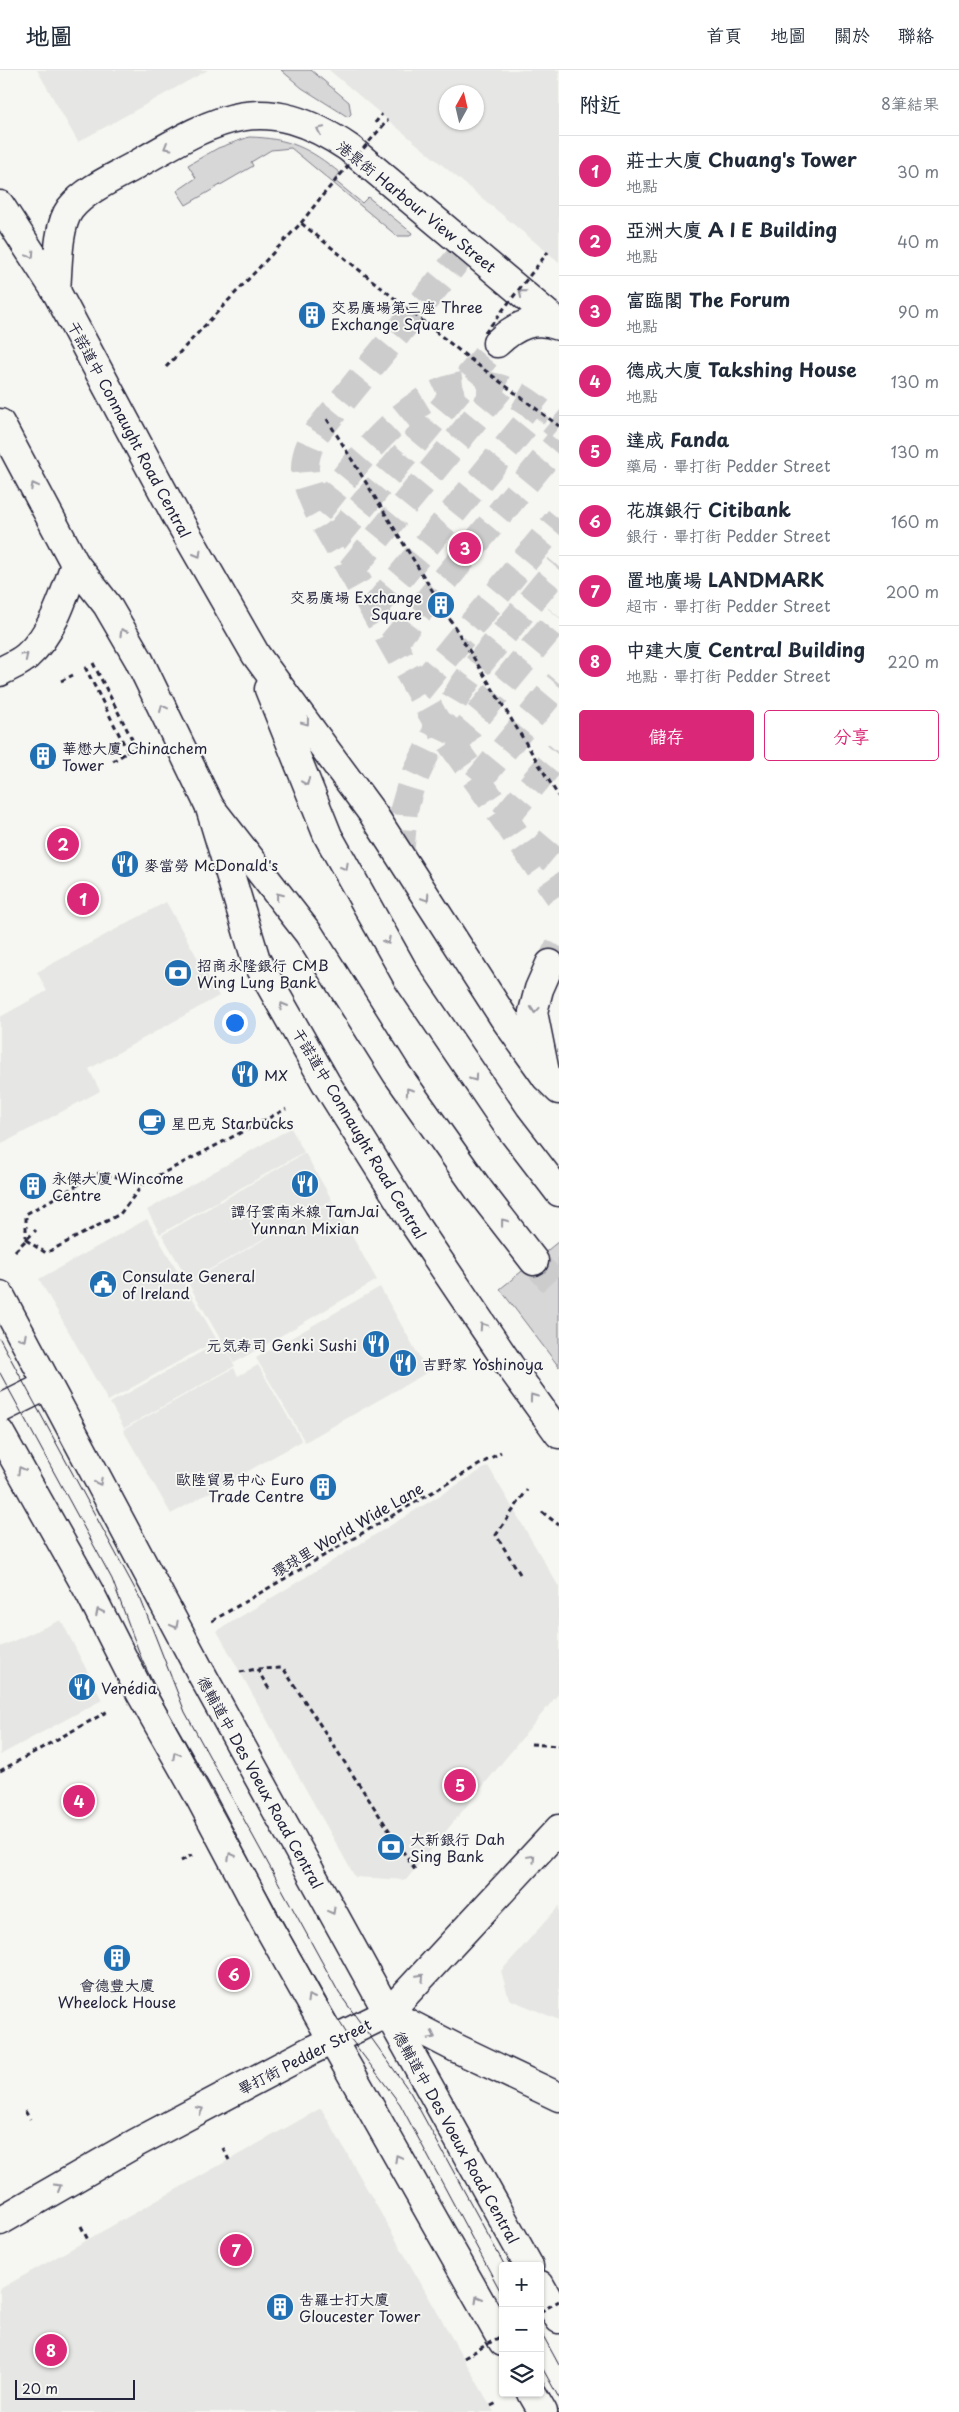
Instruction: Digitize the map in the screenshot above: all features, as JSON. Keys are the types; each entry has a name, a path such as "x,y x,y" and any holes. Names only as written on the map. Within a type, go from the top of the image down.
{"main road":[{"name":"港景街 Harbour View Street","path":"56,291 62,230 70,210 85,195 190,133 220,120 252,115 280,116 304,122 328,134 349,148 559,325"},
{"name":"干諾道中 Connaught Road Central","path":"0,205 56,291 174,512 256,655 373,814 504,1018 553,1083"},
{"path":"491,338 529,323 540,321 559,325"},
{"name":"干諾道中 Connaught Road Central","path":"0,423 75,564 107,605 139,660 210,807 256,960 326,1084 413,1222 510,1366 558,1431"},
{"path":"0,672 27,656 44,634 58,612 75,564"},
{"name":"干諾道中 Connaught Road Central","path":"256,655 328,836 408,979 506,1123 559,1192"},
{"name":"干諾道中 Connaught Road Central","path":"210,807 309,934 414,1098 479,1190 534,1261"},
{"path":"550,964 538,989 533,1012 553,1083"},
{"name":"德輔道中 Des Voeux Road Central","path":"0,1295 200,1671 527,2262"},
{"path":"0,1409 48,1385"},
{"path":"0,1434 91,1595 140,1692 266,1921 334,2040 406,2173 499,2335"},
{"name":"畢打街 Pedder Street","path":"0,2221 136,2143 388,2013 559,1829"},
{"path":"388,2013 559,2097"},
{"path":"544,2292 559,2319"},
{"path":"534,2397 543,2412"}],"path":[{"path":"166,367 301,223 388,120"},
{"path":"301,223 466,356 559,426"},
{"path":"491,338 548,252"},
{"path":"328,419 559,797"},
{"path":"93,663 136,747 113,762"},
{"path":"85,667 128,752"},
{"path":"61,681 73,674"},
{"path":"26,1240 46,1253 120,1214 144,1183 286,1109"},
{"path":"26,1240 26,1214 99,1173 144,1183"},
{"path":"15,1251 36,1230"},
{"name":"環球里 World Wide Lane","path":"205,1625 501,1452"},
{"path":"520,1574 496,1535 527,1490"},
{"path":"542,1512 559,1525"},
{"path":"239,1672 257,1668 283,1668 415,1870"},
{"path":"257,1668 269,1689"},
{"path":"0,1771 111,1709"},
{"path":"531,1744 559,1746"},
{"path":"25,2111 30,2119"},
{"path":"223,2148 229,2160"},
{"path":"81,2226 88,2240"},
{"path":"544,2310 559,2301"},
{"path":"464,2358 499,2337"}],"shaded area":[{"path":"37,70 208,70 78,142"},
{"path":"281,70 311,70 349,102 351,114 348,117 302,88"},
{"path":"329,70 559,70 559,262 388,120"},
{"path":"249,137 287,142 308,151 340,173 334,180 362,203 368,197 412,233 410,236 397,236 291,148 271,150 251,162 253,166 186,205 177,191 196,178 188,165 218,148"},
{"path":"166,902 219,996 89,1069 100,1091 0,1145 0,1017 47,991 37,972"},
{"path":"291,1128 304,1152 160,1234 147,1210"},
{"path":"305,1153 332,1200 189,1281 162,1235"},
{"path":"332,1201 377,1280 234,1363 188,1283"},
{"path":"147,1219 217,1340 108,1401 39,1279"},
{"path":"559,1241 559,1367 500,1289"},
{"path":"380,1287 428,1372 305,1442 256,1358"},
{"path":"221,1341 235,1366 124,1428 110,1403"},
{"path":"258,1365 302,1441 171,1514 123,1430 234,1368 238,1376"},
{"path":"488,1466 559,1587 559,1693 406,1880 355,1877 217,1631"},
{"path":"61,1620 102,1700 0,1755 0,1647"},
{"path":"559,1906 559,2020 509,1999 501,1971"},
{"path":"321,2108 494,2412 0,2412 0,2289"}],"tunnel":[{"path":"467,248 317,432 307,453 305,472 309,490 318,511 439,726 559,896"},
{"path":"334,540 497,343"},
{"path":"318,511 373,444 395,422 419,404 444,391 471,385 499,388 523,399 559,427"},
{"path":"351,570 500,388"},
{"path":"373,610 538,409"},
{"path":"392,644 559,442"},
{"path":"418,690 559,519"},
{"path":"400,857 404,809 411,785 439,726 462,687 478,665 559,567"},
{"path":"452,747 559,617"},
{"path":"477,782 559,683"},
{"path":"504,819 559,753"},
{"path":"533,861 559,830"},
{"path":"550,964 559,946"},
{"path":"534,1261 559,1289"}],"tram line":[{"path":"0,1339 141,1600 185,1712 339,1993 410,2092 503,2262"},
{"path":"0,1373 112,1579 142,1660 160,1697 323,1995 347,2034 400,2104 499,2289"},
{"path":"544,2337 559,2365"},
{"path":"544,2371 559,2398"}],"place":[{"name":"交易廣場第三座 Three Exchange Square","path":"312,315"},
{"name":"富臨閣 The Forum","path":"465,548"},
{"name":"交易廣場 Exchange Square","path":"441,605"},
{"name":"華懋大廈 Chinachem Tower","path":"43,756"},
{"name":"亞洲大廈 A I E Building","path":"63,844"},
{"name":"麥當勞 McDonald's","path":"125,864"},
{"name":"莊士大廈 Chuang's Tower","path":"83,899"},
{"name":"招商永隆銀行 CMB Wing Lung Bank","path":"178,973"},
{"name":"MX","path":"245,1074"},
{"name":"星巴克 Starbucks","path":"152,1122"},
{"name":"譚仔雲南米線 TamJai Yunnan Mixian","path":"305,1184"},
{"name":"永傑大廈 Wincome Centre","path":"33,1186"},
{"name":"Consulate General of Ireland","path":"103,1284"},
{"name":"元気寿司 Genki Sushi","path":"376,1344"},
{"name":"吉野家 Yoshinoya","path":"403,1363"},
{"name":"歐陸貿易中心 Euro Trade Centre","path":"323,1487"},
{"name":"Venédia","path":"82,1687"},
{"name":"達成 Fanda","path":"460,1785"},
{"name":"德成大廈 Takshing House","path":"79,1801"},
{"name":"大新銀行 Dah Sing Bank","path":"391,1847"},
{"name":"會德豐大廈 Wheelock House","path":"117,1958"},
{"name":"花旗銀行 Citibank","path":"234,1974"},
{"name":"置地廣場 LANDMARK","path":"236,2250"},
{"name":"告羅士打大廈 Gloucester Tower","path":"280,2307"},
{"name":"中建大廈 Central Building","path":"51,2350"}]}
